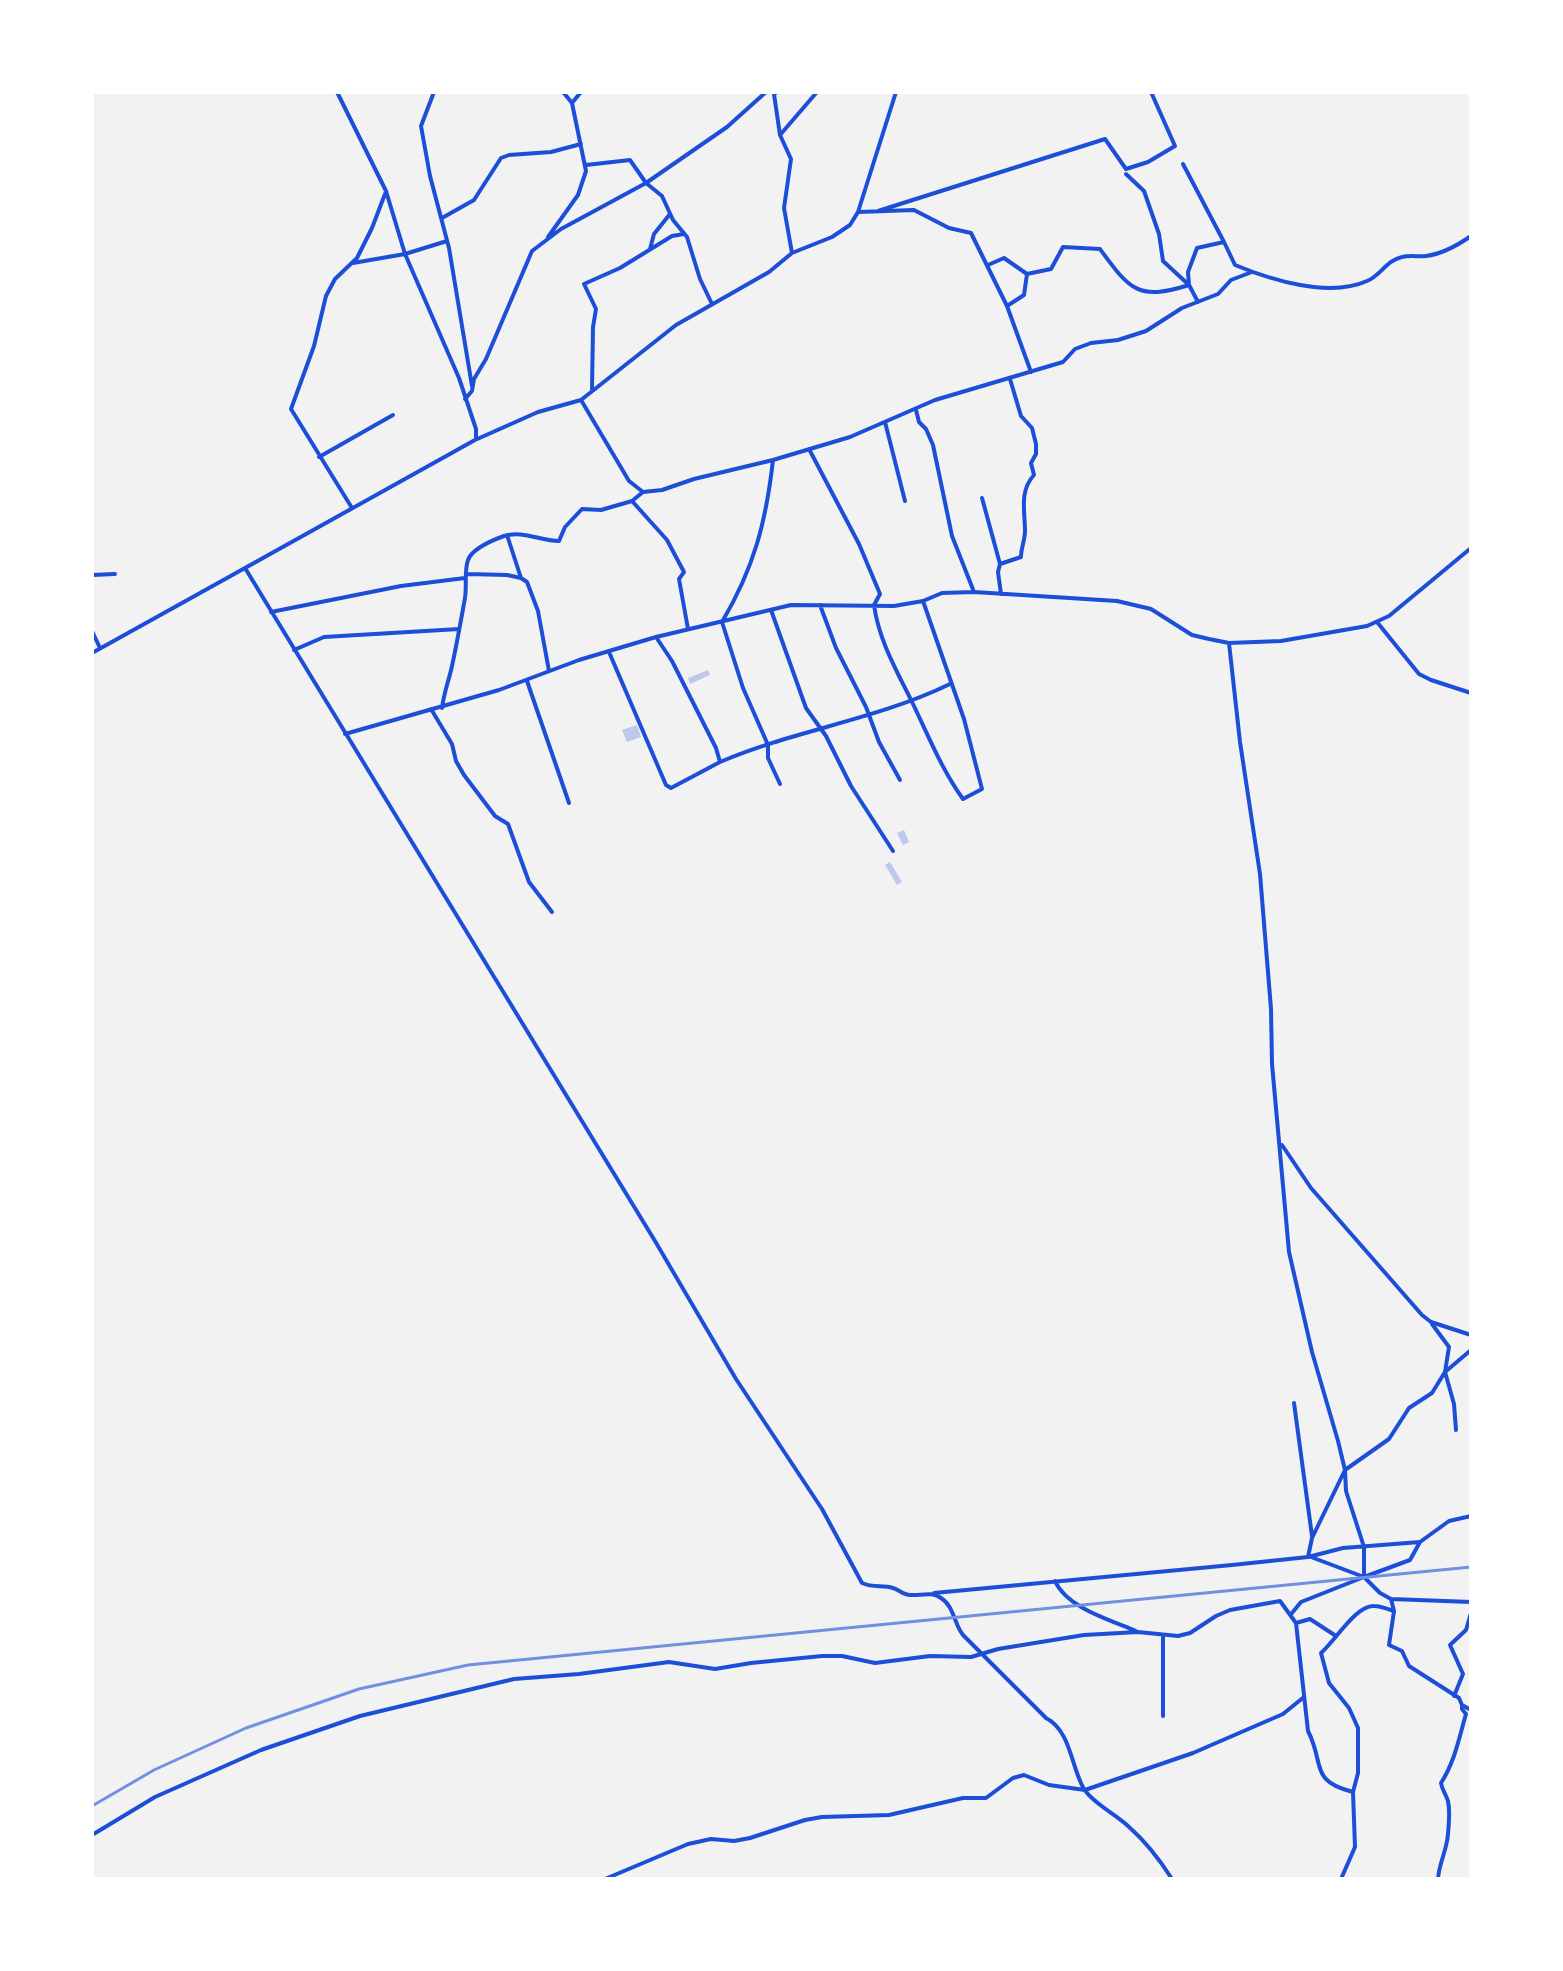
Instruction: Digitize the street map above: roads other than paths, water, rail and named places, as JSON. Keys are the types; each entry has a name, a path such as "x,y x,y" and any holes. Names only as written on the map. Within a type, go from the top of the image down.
{"street":[{"path":"337,92 386,191 405,254 476,429 475,440"},
{"path":"434,92 421,126 447,241 472,391"},
{"path":"546,241 578,195 586,165 572,103 563,92"},
{"path":"572,103 581,92"},
{"path":"465,399 472,391 474,379 486,359 532,251 561,229 646,183 727,127 766,92"},
{"path":"777,92 774,94 780,135 791,159 784,208 792,253"},
{"path":"780,135 817,92"},
{"path":"92,653 475,440 538,412 581,400 665,333 769,272 792,253 832,237 850,225 858,212 896,92"},
{"path":"878,211 1105,139 1126,169 1148,162 1175,146 1151,92"},
{"path":"442,218 474,200 501,158 551,152 581,144"},
{"path":"586,165 630,160 646,183 662,196 684,234 712,304"},
{"path":"1183,164 1235,265 1284,283 1346,287 1370,280 1400,257 1442,252 1471,236"},
{"path":"1126,174 1144,191 1159,234 1163,261 1189,285 1198,302"},
{"path":"352,508 291,409 314,346 326,296 335,279 353,263 372,228 386,191"},
{"path":"858,212 914,210 949,228 971,233 1007,306 1031,372"},
{"path":"650,249 654,234 670,214"},
{"path":"592,391 596,309 584,284 620,268 672,236 684,234"},
{"path":"353,263 405,254 447,241"},
{"path":"1189,285 1188,272 1197,248 1224,242"},
{"path":"988,265 1004,258 1027,274 1051,269 1063,247 1100,249 1126,280 1147,294 1189,285"},
{"path":"581,400 629,481 643,492 652,492 850,437 935,400 1063,362 1075,349 1091,343 1118,340 1146,331 1182,308 1218,294 1231,280 1252,272"},
{"path":"1007,306 1024,295 1027,274"},
{"path":"1000,564 1021,557 1025,530 1022,513 1027,483 1034,475 1031,463 1036,454 1032,428 1021,416 1010,379"},
{"path":"916,410 919,422 933,445 952,536 974,592"},
{"path":"319,457 393,415"},
{"path":"885,422 905,501"},
{"path":"809,449 859,544 880,594 874,605 878,630 946,775 963,799 982,789 964,719 923,601"},
{"path":"773,460 767,510 743,586 722,622 743,688 768,745 768,758 780,784"},
{"path":"442,708 444,687 452,670 468,560 474,552 507,535 529,534 559,541 565,527 582,509 601,510 632,501 643,492"},
{"path":"982,498 1000,564 1001,594"},
{"path":"632,501 667,540 684,572 679,579 688,629"},
{"path":"507,535 521,578"},
{"path":"345,734 442,708 656,637 791,605 894,606 923,601 942,593 974,592 1138,604 1192,635 1229,643 1281,641 1377,622 1409,602 1471,548"},
{"path":"245,568 736,1379 822,1509 862,1583 871,1587 894,1588 906,1596 1308,1557 1343,1548 1420,1542"},
{"path":"271,612 391,587 467,576 472,572 521,578 527,582 538,611 550,672"},
{"path":"92,575 115,574"},
{"path":"820,605 836,648 900,780"},
{"path":"771,610 806,708 893,851"},
{"path":"1377,622 1419,674 1471,693"},
{"path":"294,650 324,637 459,629"},
{"path":"92,631 100,648"},
{"path":"656,637 672,661 720,762"},
{"path":"1229,643 1242,758 1260,874 1289,1252 1312,1352 1345,1470 1346,1491 1364,1547 1364,1577"},
{"path":"609,652 666,785 671,788 751,749 912,702 950,684"},
{"path":"527,681 569,803"},
{"path":"431,709 473,789 495,816 508,824 529,882 552,912"},
{"path":"1280,1139 1284,1152 1311,1188 1431,1322 1449,1347 1445,1372 1454,1404 1456,1430"},
{"path":"1431,1322 1471,1335"},
{"path":"1308,1557 1312,1538 1345,1470 1389,1439 1409,1408 1432,1393 1445,1372 1471,1350"},
{"path":"1294,1403 1312,1538"},
{"path":"1291,1614 1301,1602 1410,1560 1420,1542 1449,1521 1471,1516"},
{"path":"1308,1557 1364,1577 1391,1599 1471,1602"},
{"path":"1055,1581 1059,1590 1085,1609 1138,1632 1163,1637 1190,1633 1230,1610 1280,1601 1296,1623 1308,1731 1320,1774 1334,1788 1353,1792"},
{"path":"930,1594 942,1598 949,1606 957,1627 1001,1674 1046,1718 1054,1722 1085,1790 1130,1827 1172,1879"},
{"path":"1391,1599 1394,1611 1389,1645 1402,1651 1409,1666 1471,1710"},
{"path":"1341,1879 1355,1847 1353,1792 1358,1773 1358,1728 1349,1708 1329,1683 1321,1653 1346,1628 1356,1612 1368,1606 1394,1611"},
{"path":"1454,1696 1463,1674 1450,1645 1466,1630 1471,1613"},
{"path":"1296,1623 1310,1619 1336,1636"},
{"path":"92,1835 155,1797 261,1750 360,1716 514,1679 669,1662 715,1669 822,1656 842,1656 875,1663 930,1656 984,1655 998,1649 1084,1635 1138,1632"},
{"path":"1163,1637 1163,1716"},
{"path":"605,1879 688,1844 711,1839 734,1841 750,1838 822,1817 889,1815 963,1798 986,1798 1013,1778 1024,1775 1049,1785 1085,1790 1193,1753 1283,1714 1304,1696"},
{"path":"1438,1879 1448,1832 1448,1800 1441,1783 1456,1755 1466,1714 1462,1705"}],"railway":[{"path":"92,1806 154,1770 246,1728 359,1689 468,1665 1471,1567"}]}
